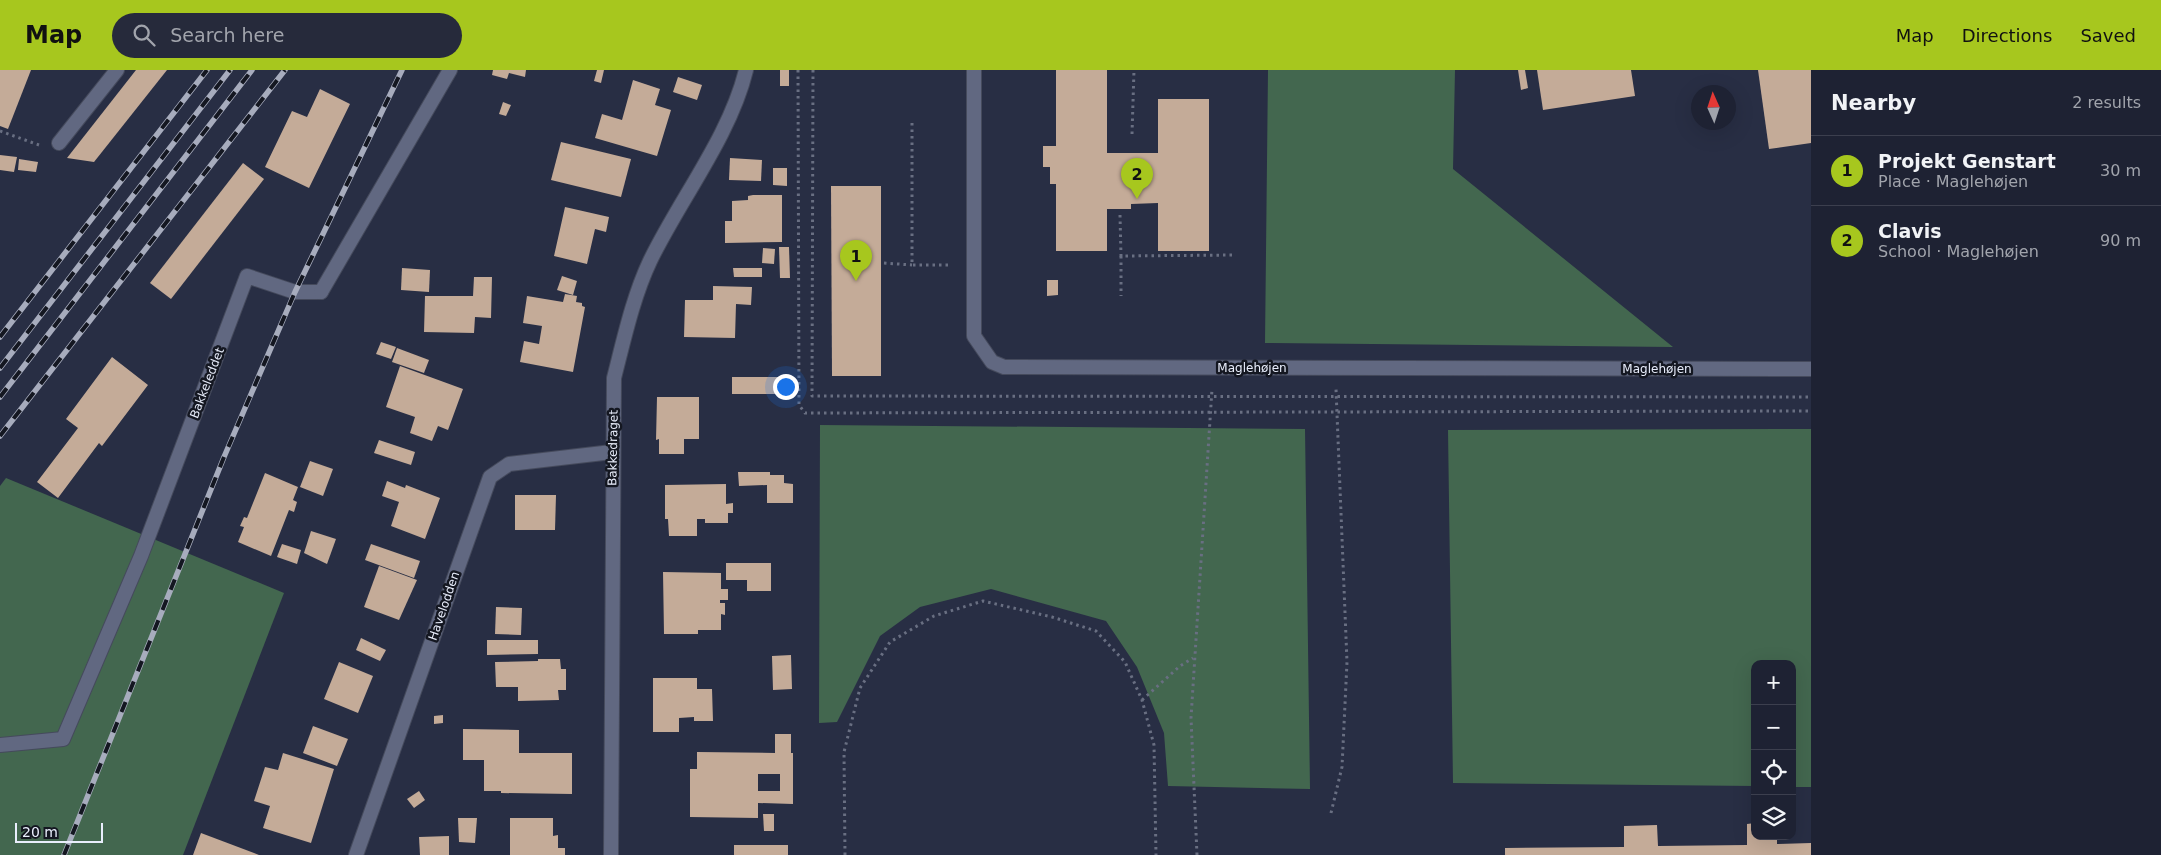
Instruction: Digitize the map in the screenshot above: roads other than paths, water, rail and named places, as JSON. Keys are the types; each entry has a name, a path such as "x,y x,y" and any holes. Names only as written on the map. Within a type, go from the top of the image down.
{"street":[{"path":"59,143 117,70"},
{"name":"Bakkeleddet","path":"0,745 63,739 141,556 247,276 295,292 321,292 450,70"},
{"name":"Bakkedraget","path":"611,855 612,452 614,378 628,324 650,262 736,105 746,70"},
{"name":"Maglehøjen","path":"974,70 974,336 992,362 1004,367 1811,369"},
{"name":"Havelodden","path":"356,855 490,476 509,464 612,452"}],"railway":[{"path":"0,337 207,70"},
{"path":"0,368 230,70"},
{"path":"0,397 252,70"},
{"path":"0,436 285,70"},
{"path":"64,855 224,457 295,292 402,70"}],"place":[{"name":"Clavis","path":"1137,199"},
{"name":"Projekt Genstart","path":"856,281"}]}
